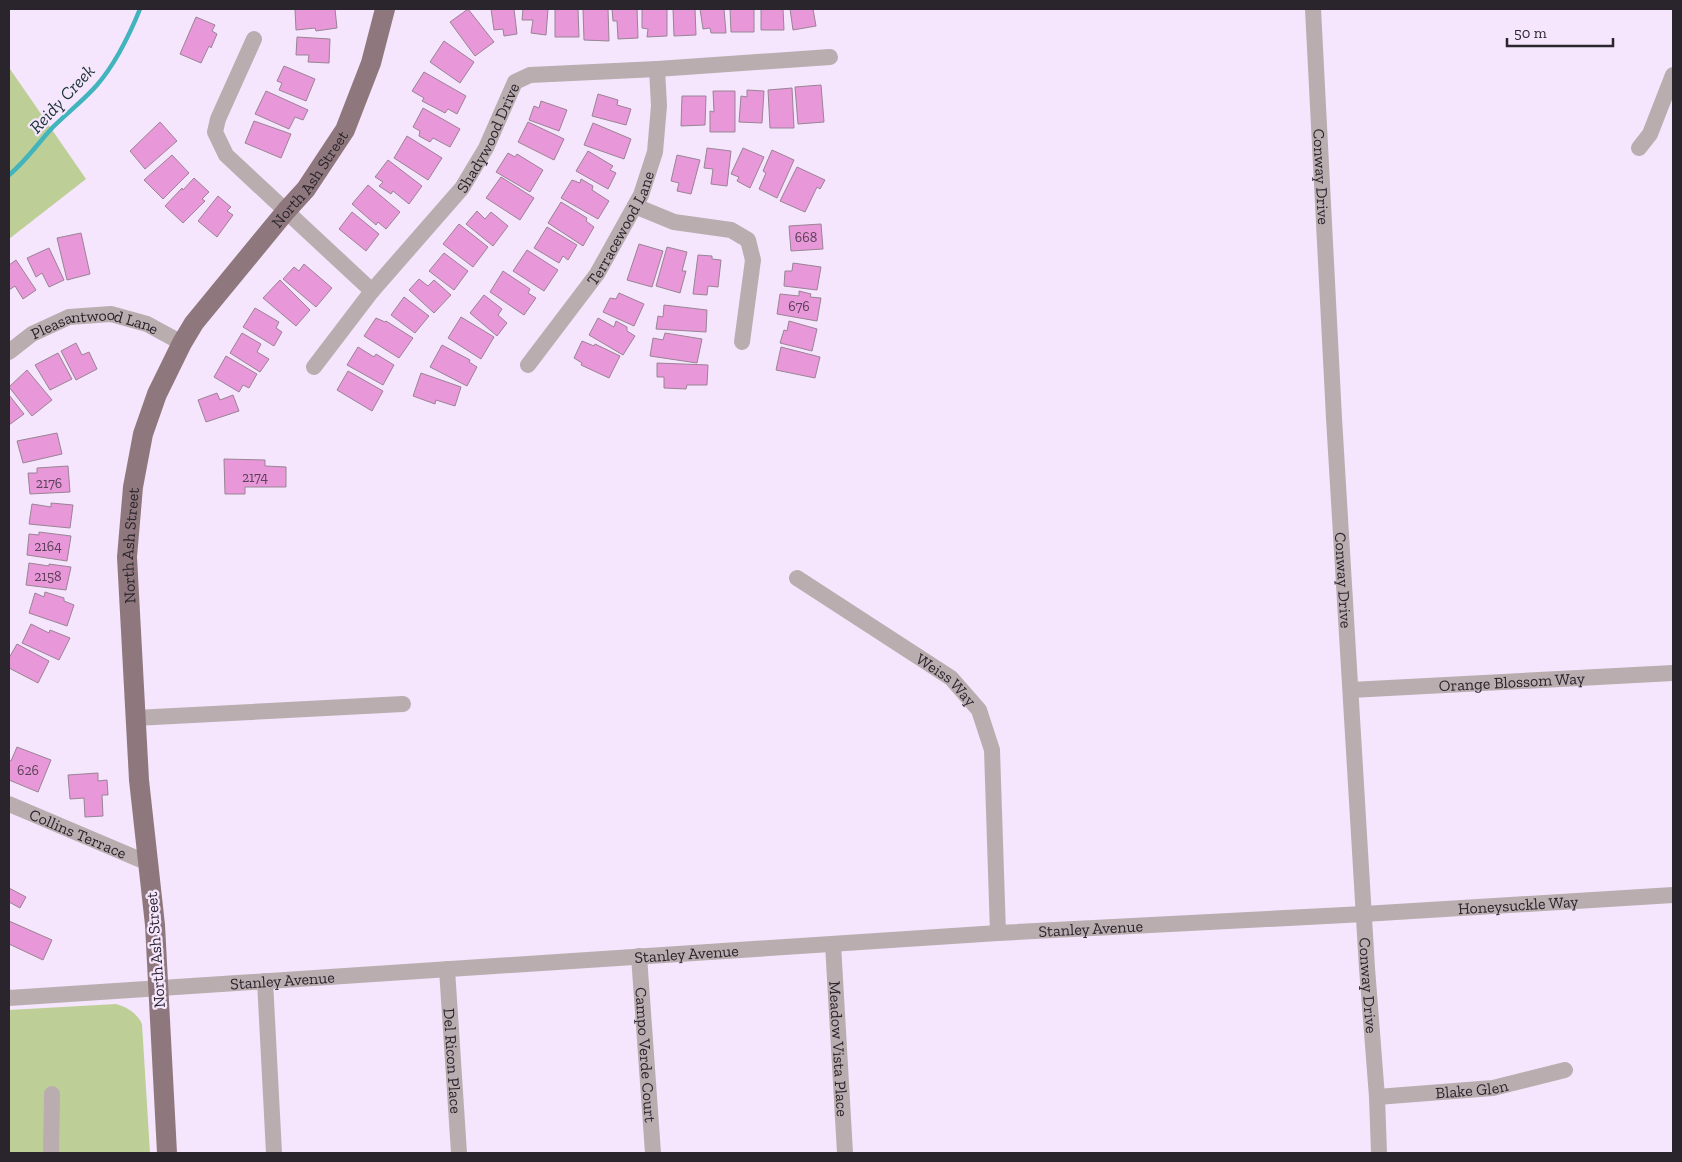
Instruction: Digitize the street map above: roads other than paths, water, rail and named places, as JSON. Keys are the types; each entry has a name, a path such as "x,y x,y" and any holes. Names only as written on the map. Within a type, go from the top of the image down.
{"main road":[{"name":"North Ash Street","path":"167,1153 155,925 139,780 127,557 133,488 143,434 157,394 194,323 286,210 306,189 345,130 371,63 385,9"}],"street":[{"name":"Conway Drive","path":"1313,9 1334,418 1367,968 1377,1097 1378,1153"},
{"path":"254,39 218,119 215,132 226,154 372,291"},
{"name":"Shadywood Drive","path":"314,367 372,291 462,188 486,148 515,82 530,75 830,57"},
{"name":"Terracewood Lane","path":"528,365 597,274 641,195 655,152 659,106 657,68"},
{"path":"1639,148 1650,134 1673,74"},
{"path":"635,206 674,222 731,230 748,240 754,260 742,342"},
{"name":"Pleasantwood Lane","path":"9,352 32,334 69,317 111,314 147,324 182,343"},
{"name":"Weiss Way","path":"797,578 951,678 979,710 992,750 998,933"},
{"name":"Orange Blossom Way","path":"1351,690 1673,673"},
{"path":"135,718 403,704"},
{"name":"Collins Terrace","path":"9,804 148,863"},
{"name":"Honeysuckle Way","path":"1364,914 1673,895"},
{"name":"Stanley Avenue","path":"9,998 998,933 1364,914"},
{"name":"Meadow Vista Place","path":"833,944 845,1153"},
{"name":"Campo Verde Court","path":"639,956 653,1153"},
{"name":"Del Ricon Place","path":"447,969 459,1153"},
{"path":"265,981 274,1153"},
{"name":"Blake Glen","path":"1377,1097 1493,1088 1565,1070"},
{"path":"51,1153 52,1094"}],"waterway":[{"name":"Reidy Creek","path":"9,175 53,127 87,96 104,77 122,49 140,9"}]}
